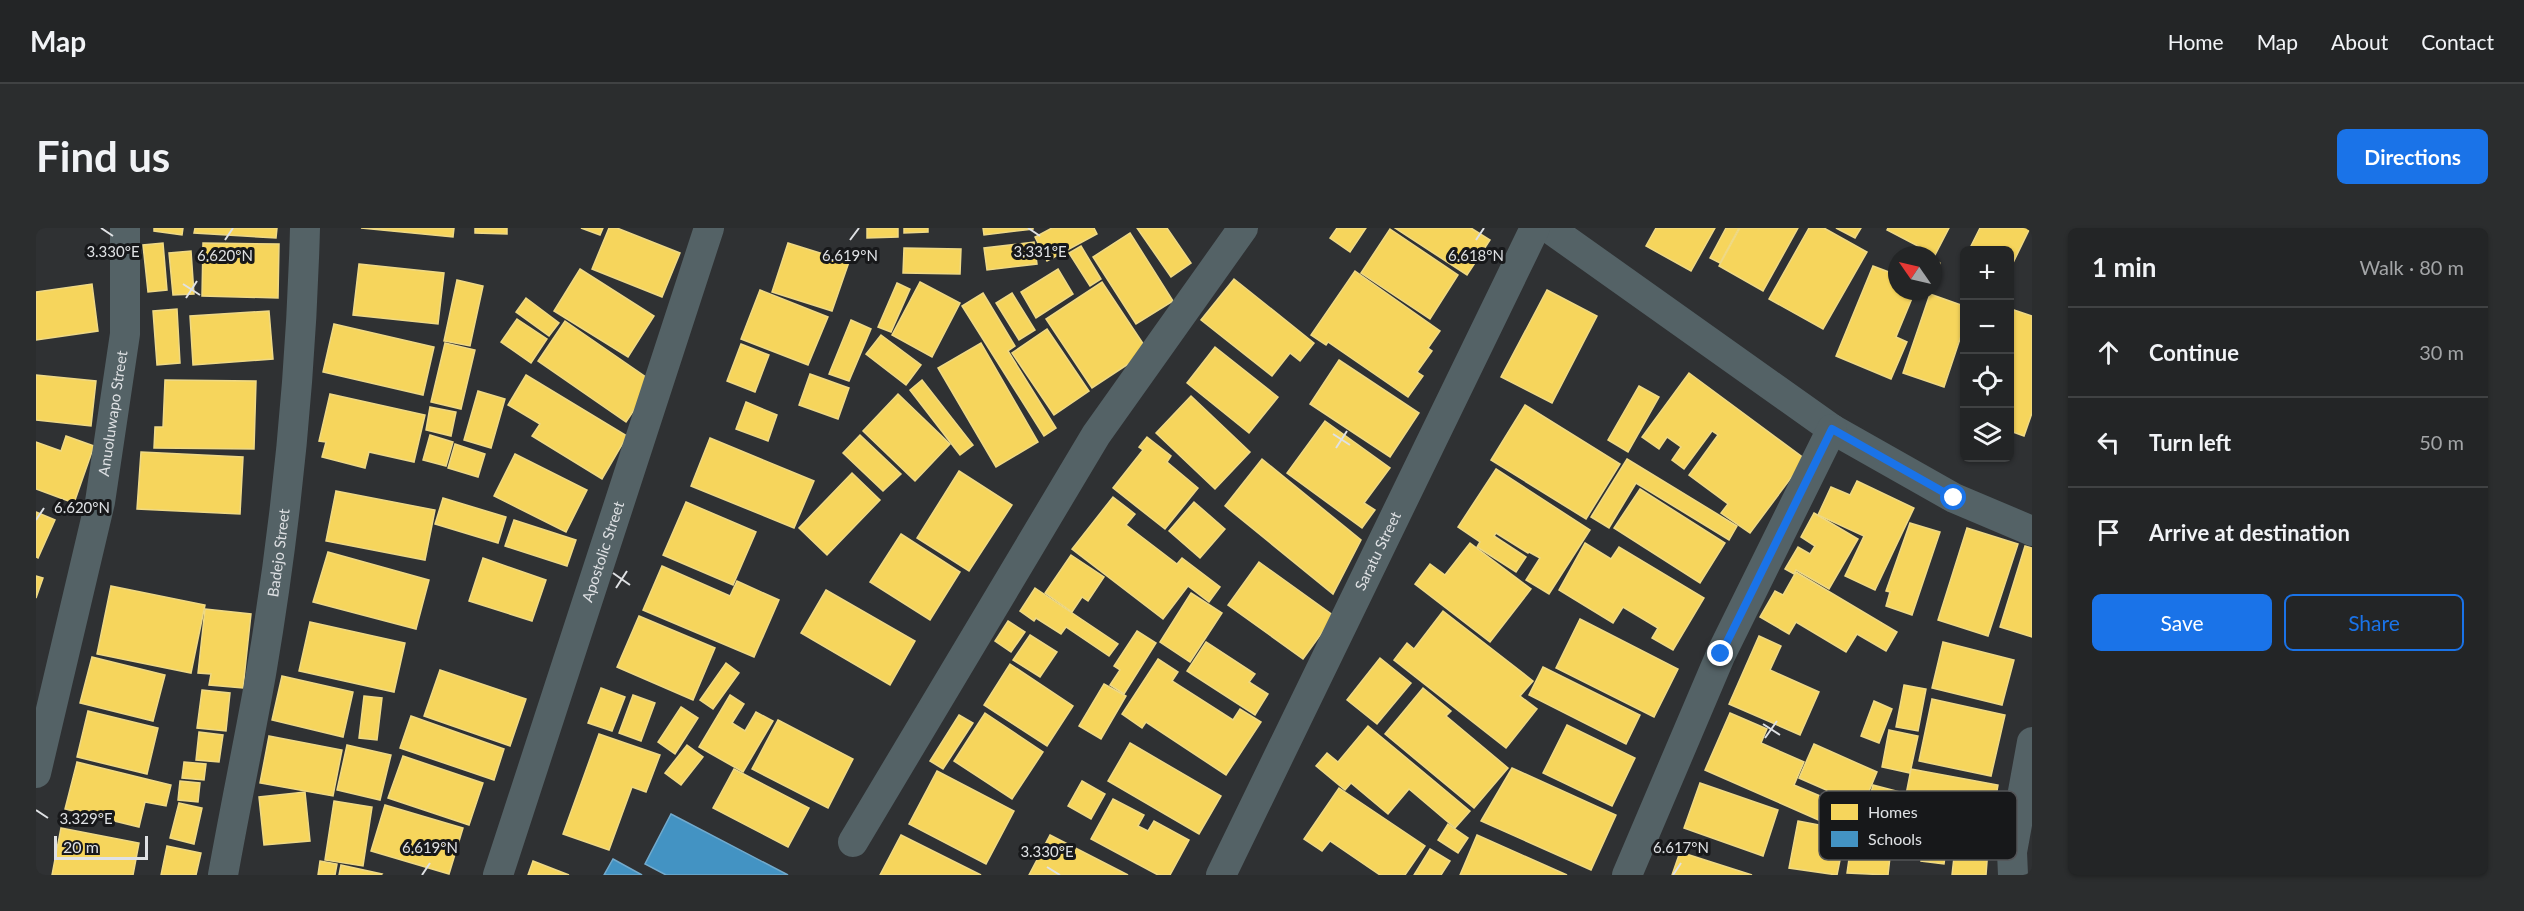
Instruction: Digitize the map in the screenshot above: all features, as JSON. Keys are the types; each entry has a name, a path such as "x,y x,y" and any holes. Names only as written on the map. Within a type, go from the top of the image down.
{"street":[{"name":"Anuoluwapo Street","path":"36,773 100,502 125,334 125,228"},
{"name":"Badejo Street","path":"223,875 261,673 289,472 303,291 305,228"},
{"name":"Apostolic Street","path":"498,875 709,228"},
{"path":"852,842 1096,435 1243,228"},
{"name":"Saratu Street","path":"1221,875 1535,228"},
{"path":"1548,228 1832,429 1954,498 2032,531"},
{"path":"1627,875 1721,654 1832,429"},
{"path":"2017,824 2032,742"},
{"path":"2012,860 2013,875"}],"building: Homes":[{"path":"154,228 183,228 182,235 154,231"},
{"path":"195,228 277,228 276,238 194,233"},
{"path":"361,228 454,228 453,237"},
{"path":"475,228 507,228 507,234 475,233"},
{"path":"581,228 603,228 600,235"},
{"path":"609,228 617,228 680,253 662,297 592,269"},
{"path":"867,228 898,228 898,237 867,238"},
{"path":"904,228 928,228 928,232 904,233"},
{"path":"983,228 1033,228 1033,229 984,235"},
{"path":"1052,228 1094,228 1097,234 1047,261 1035,237"},
{"path":"1137,228 1167,228 1191,263 1171,277"},
{"path":"1337,228 1366,228 1350,252 1330,238"},
{"path":"1395,228 1471,228 1490,240 1467,275"},
{"path":"1656,228 1715,228 1691,271 1646,246"},
{"path":"1726,228 1739,228 1720,263 1710,258"},
{"path":"1740,228 1798,228 1763,291 1719,266"},
{"path":"1809,228 1824,228 1867,252 1823,329 1769,299"},
{"path":"1836,228 1861,228 1855,238"},
{"path":"1888,228 1949,228 1940,246 1918,246 1887,230"},
{"path":"1980,228 2030,228 2014,261 2014,246 1971,246"},
{"path":"1390,229 1458,275 1430,319 1361,273"},
{"path":"1130,233 1173,301 1136,324 1093,257"},
{"path":"1034,242 1037,264 987,270 984,248"},
{"path":"163,243 167,290 148,292 143,245"},
{"path":"203,243 279,244 278,298 202,296"},
{"path":"788,243 849,262 832,311 772,292"},
{"path":"1081,246 1101,279 1090,286 1069,253"},
{"path":"904,248 961,249 960,274 903,273"},
{"path":"191,251 194,294 173,295 169,253"},
{"path":"359,264 444,273 438,324 353,315"},
{"path":"1873,266 1888,272 1888,300 1911,300 1896,337 1907,342 1891,379 1836,356"},
{"path":"580,269 654,316 628,357 554,311"},
{"path":"1058,269 1073,294 1036,318 1021,292"},
{"path":"1355,271 1440,331 1428,348 1432,351 1417,372 1423,376 1408,397 1328,342 1326,345 1311,335"},
{"path":"1234,279 1314,343 1300,361 1290,353 1272,376 1201,320"},
{"path":"457,280 483,286 470,346 444,341"},
{"path":"920,282 960,303 932,357 892,335"},
{"path":"1102,282 1148,351 1092,388 1046,319"},
{"path":"897,283 910,289 891,332 878,327"},
{"path":"92,284 98,331 36,340 36,292"},
{"path":"760,290 828,317 808,365 741,339"},
{"path":"1547,290 1597,316 1552,403 1501,377"},
{"path":"983,293 1015,346 1008,351 1056,428 1044,436 962,306"},
{"path":"1012,293 1035,330 1019,340 996,303"},
{"path":"526,298 559,323 549,336 516,312"},
{"path":"1942,298 1960,305 1960,339 1944,387 1903,373 1928,300"},
{"path":"177,309 180,363 157,365 153,311"},
{"path":"2014,310 2032,316 2032,413 2024,436 2014,432"},
{"path":"269,311 273,359 193,365 190,316"},
{"path":"517,319 547,339 531,363 501,342"},
{"path":"851,320 871,329 849,381 829,374"},
{"path":"565,321 653,382 626,422 538,361"},
{"path":"334,324 434,347 423,395 323,372"},
{"path":"1047,329 1089,391 1054,415 1012,353"},
{"path":"881,335 921,365 906,385 866,354"},
{"path":"445,343 475,350 461,409 431,402"},
{"path":"981,343 1038,442 996,467 938,368"},
{"path":"741,344 769,355 755,392 727,381"},
{"path":"1215,347 1278,397 1249,433 1187,383"},
{"path":"1339,360 1419,413 1390,457 1310,404"},
{"path":"1689,373 1805,459 1750,533 1721,513 1728,504 1689,475 1718,435 1712,431 1684,469 1672,460 1681,447 1667,437 1659,449 1642,437"},
{"path":"810,374 849,388 838,419 799,405"},
{"path":"36,375 96,381 91,426 36,420"},
{"path":"526,375 627,436 602,479 532,436 540,424 508,405"},
{"path":"165,380 256,381 254,449 154,448 155,427 163,427"},
{"path":"922,380 973,445 960,455 910,390"},
{"path":"1639,386 1659,397 1628,452 1608,440"},
{"path":"478,391 505,399 491,448 464,440"},
{"path":"330,394 425,415 414,462 369,452 365,468 322,457 326,442 319,441"},
{"path":"898,394 950,444 915,481 863,431"},
{"path":"1191,396 1250,452 1215,489 1156,433"},
{"path":"746,402 777,415 768,441 736,429"},
{"path":"1525,405 1620,464 1586,519 1491,460"},
{"path":"430,407 456,412 451,436 426,430"},
{"path":"1325,421 1390,468 1364,503 1375,510 1362,528 1287,473"},
{"path":"430,435 453,442 446,466 423,460"},
{"path":"860,435 901,474 883,491 843,453"},
{"path":"66,436 94,446 74,503 36,489 36,442 61,451"},
{"path":"1147,437 1171,456 1167,462 1198,488 1165,529 1113,488 1143,450 1139,447"},
{"path":"710,438 814,481 794,528 691,486"},
{"path":"455,444 485,454 478,477 448,468"},
{"path":"141,452 243,457 240,514 137,509"},
{"path":"515,454 587,490 566,532 494,496"},
{"path":"1262,459 1361,540 1333,594 1225,506"},
{"path":"1627,459 1737,526 1729,540 1636,483 1609,528 1591,517"},
{"path":"1496,469 1590,530 1549,594 1526,580 1540,558 1496,533 1494,536 1526,557 1516,572 1477,547 1480,542 1458,527"},
{"path":"959,471 1012,505 969,571 917,538"},
{"path":"852,473 880,500 827,555 799,528"},
{"path":"1857,481 1914,508 1875,590 1845,576 1864,536 1818,515 1831,487 1850,495"},
{"path":"1640,489 1725,543 1700,583 1614,528"},
{"path":"336,491 435,510 425,560 326,541"},
{"path":"1113,497 1135,514 1126,525 1177,564 1182,558 1220,587 1209,602 1188,586 1163,619 1072,549"},
{"path":"443,498 506,517 498,543 435,524"},
{"path":"686,502 756,532 733,585 663,555"},
{"path":"1194,502 1225,529 1200,558 1169,531"},
{"path":"36,512 55,520 38,558 36,557"},
{"path":"1814,513 1858,539 1829,589 1796,570 1794,574 1785,569 1798,547 1810,554 1815,546 1801,537"},
{"path":"514,520 576,540 567,566 505,546"},
{"path":"1910,523 1940,532 1912,615 1886,606 1890,592 1886,591"},
{"path":"1967,528 2018,544 1988,636 1938,620"},
{"path":"901,534 960,572 930,620 870,582"},
{"path":"1470,543 1531,589 1490,642 1415,584 1430,564 1445,575"},
{"path":"1585,543 1611,559 1619,547 1704,598 1673,650 1652,638 1658,628 1623,607 1613,623 1559,590"},
{"path":"2025,546 2032,548 2032,637 2000,627"},
{"path":"328,552 429,580 416,629 313,602"},
{"path":"1071,555 1104,577 1088,601 1082,597 1072,612 1045,593"},
{"path":"483,558 546,580 532,621 469,601"},
{"path":"1259,562 1334,616 1303,659 1228,605"},
{"path":"662,566 730,596 737,581 779,600 754,657 643,610"},
{"path":"1796,572 1897,632 1886,651 1857,634 1846,652 1796,622 1789,634 1760,617 1775,591 1783,595"},
{"path":"36,576 43,578 36,598"},
{"path":"111,586 205,605 191,673 97,654"},
{"path":"1035,588 1118,644 1109,656 1066,627 1061,634 1036,618 1034,621 1020,611"},
{"path":"826,590 915,641 890,685 801,633"},
{"path":"1191,593 1222,613 1190,662 1160,642"},
{"path":"205,609 251,614 243,688 209,685 211,674 198,673"},
{"path":"1443,611 1533,681 1520,696 1537,709 1506,748 1394,660 1407,643 1414,649"},
{"path":"639,616 715,648 693,700 617,667"},
{"path":"1580,619 1678,669 1654,717 1556,668"},
{"path":"1008,621 1025,632 1011,652 995,641"},
{"path":"310,622 405,643 394,692 299,671"},
{"path":"1137,631 1156,643 1124,694 1110,685 1120,670 1114,666"},
{"path":"1030,635 1057,652 1040,677 1013,660"},
{"path":"1759,636 1781,646 1770,670 1819,692 1800,735 1729,704"},
{"path":"1206,642 1255,674 1249,682 1268,694 1255,715 1187,671"},
{"path":"1943,642 2014,660 2002,705 1932,688"},
{"path":"92,657 165,675 153,721 80,703"},
{"path":"1380,658 1411,683 1377,724 1347,700"},
{"path":"1158,659 1178,672 1172,681 1233,720 1240,709 1261,722 1226,775 1146,722 1142,728 1122,714"},
{"path":"726,663 739,673 713,709 700,700"},
{"path":"1010,664 1073,706 1047,746 984,705"},
{"path":"1543,667 1640,715 1626,744 1529,695"},
{"path":"440,670 526,699 510,746 424,716"},
{"path":"282,676 353,692 343,737 272,720"},
{"path":"1104,684 1126,696 1101,739 1079,726"},
{"path":"1904,685 1926,689 1918,731 1896,727"},
{"path":"601,688 625,697 612,731 588,723"},
{"path":"1423,688 1451,711 1446,716 1508,768 1474,808 1385,734"},
{"path":"202,690 230,693 226,731 197,728"},
{"path":"633,695 655,703 641,741 619,733"},
{"path":"730,695 744,704 732,723 745,731 756,712 773,721 743,772 699,747"},
{"path":"364,696 382,698 377,740 359,738"},
{"path":"1932,699 2005,715 1991,776 1919,761"},
{"path":"1874,701 1892,709 1879,743 1861,736"},
{"path":"681,707 698,718 675,754 658,742"},
{"path":"88,711 158,728 147,774 77,757"},
{"path":"985,713 1043,752 1012,799 954,761"},
{"path":"1730,713 1767,729 1761,743 1804,762 1794,785 1819,796 1819,820 1705,770"},
{"path":"959,715 973,723 943,769 930,761"},
{"path":"411,716 504,749 494,780 400,748"},
{"path":"778,720 853,759 828,808 752,769"},
{"path":"1567,725 1635,758 1612,806 1543,773"},
{"path":"1368,726 1470,811 1455,828 1409,789 1388,814 1351,783 1345,790 1316,766 1327,753 1338,762"},
{"path":"1889,730 1918,736 1910,773 1882,767"},
{"path":"199,732 223,735 219,762 196,760"},
{"path":"599,734 660,755 646,792 632,787 609,850 563,834"},
{"path":"269,736 342,750 333,796 260,783"},
{"path":"1130,743 1221,796 1199,834 1108,781"},
{"path":"1814,744 1877,772 1869,791 1829,791 1799,778"},
{"path":"347,745 391,755 380,800 337,790"},
{"path":"687,745 703,757 681,785 665,773"},
{"path":"403,756 483,783 469,825 388,798"},
{"path":"77,762 171,785 166,806 145,802 139,827 65,809"},
{"path":"184,762 206,764 204,780 182,778"},
{"path":"1512,768 1616,815 1591,870 1481,821"},
{"path":"734,769 809,808 788,847 713,808"},
{"path":"1911,769 1998,785 1997,791 1907,791"},
{"path":"937,771 1014,811 986,864 909,824"},
{"path":"180,781 200,783 198,802 178,800"},
{"path":"1082,781 1105,794 1091,819 1068,806"},
{"path":"1700,783 1778,810 1763,856 1684,828"},
{"path":"1873,785 1896,791 1871,791"},
{"path":"1339,788 1425,846 1405,875 1380,875 1330,841 1322,851 1304,839"},
{"path":"305,792 310,841 264,845 259,797"},
{"path":"1113,799 1144,815 1138,826 1148,831 1154,821 1189,840 1170,875 1158,875 1091,839"},
{"path":"334,801 372,807 363,866 325,860"},
{"path":"179,803 202,808 194,844 170,838"},
{"path":"385,805 463,828 449,874 371,851"},
{"path":"1798,821 1819,825 1819,860 1840,860 1837,875 1789,868"},
{"path":"1448,824 1468,838 1458,853 1438,840"},
{"path":"61,828 139,843 133,875 52,875"},
{"path":"901,835 981,875 880,875"},
{"path":"1050,835 1128,875 1029,875"},
{"path":"1477,835 1567,875 1460,875"},
{"path":"167,846 201,853 196,875 161,875"},
{"path":"1430,849 1450,861 1441,875 1414,875"},
{"path":"1680,852 1752,875 1672,875"},
{"path":"1849,860 1890,860 1888,875 1847,873"},
{"path":"1921,860 1945,860 1944,864"},
{"path":"1954,860 1987,860 1986,875 1952,875"},
{"path":"320,861 337,864 335,875 318,875"},
{"path":"533,861 569,875 528,875"},
{"path":"341,865 382,874 339,875"}],"building: Schools":[{"path":"671,814 788,875 666,875 645,864"},
{"path":"613,859 642,875 604,875"}],"route":[{"path":"1721,654 1762,576 1832,429 1954,498"}]}
